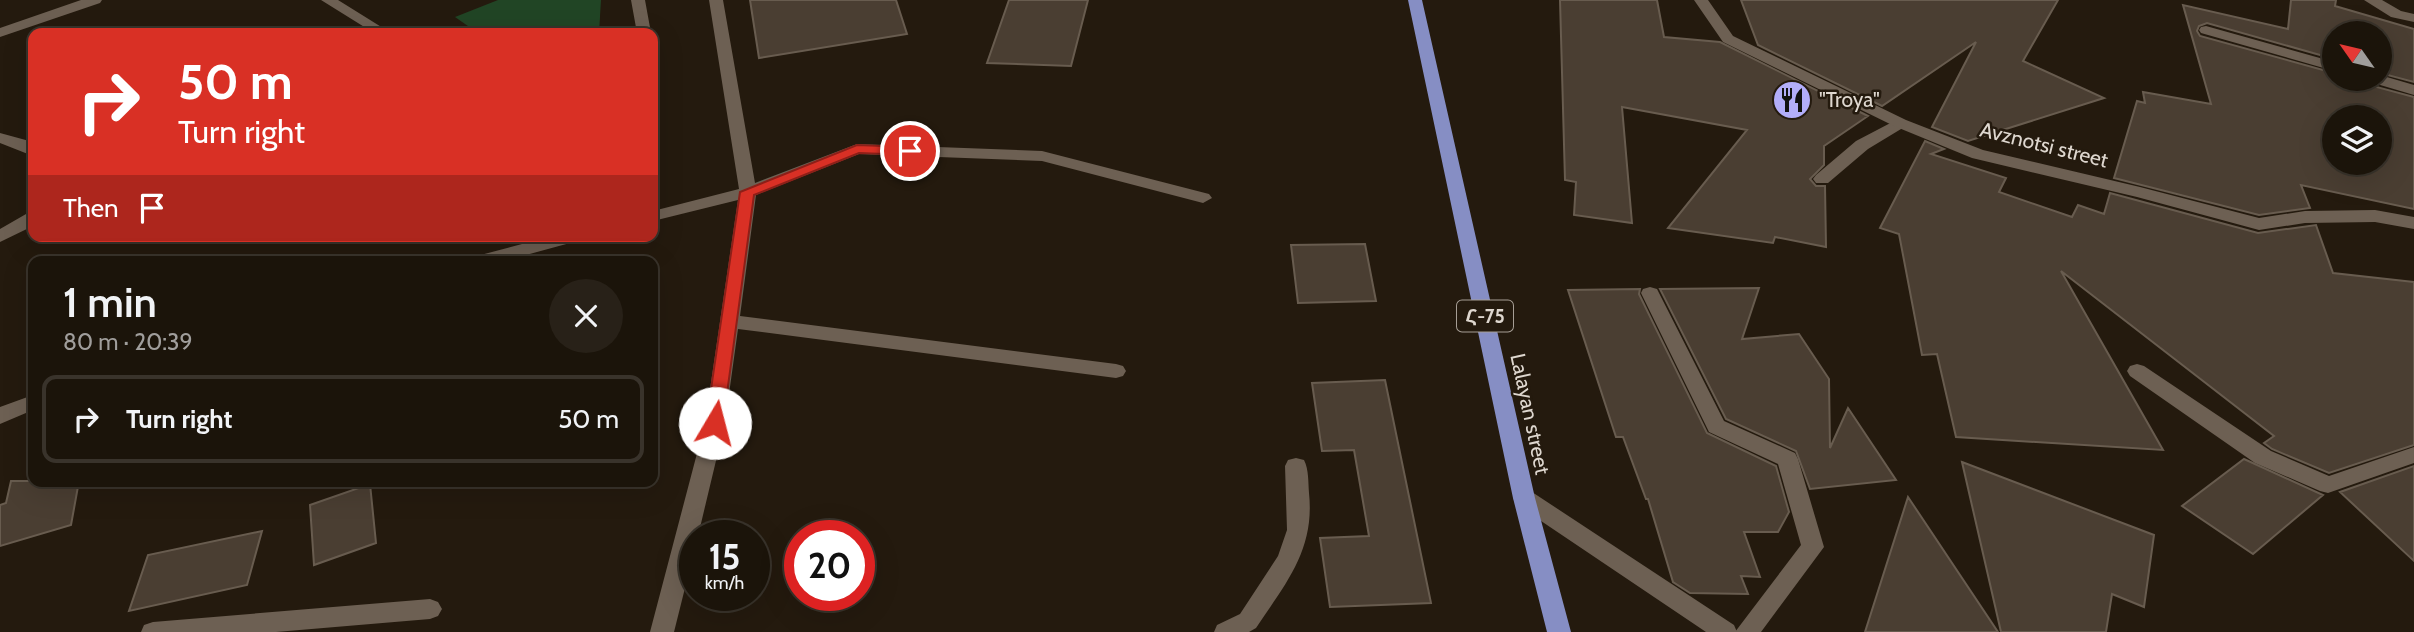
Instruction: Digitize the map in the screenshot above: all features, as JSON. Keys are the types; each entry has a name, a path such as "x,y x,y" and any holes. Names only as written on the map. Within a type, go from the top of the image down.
{"highway":[{"name":"Lalayan street","path":"1415,0 1524,498 1559,632"}],"street":[{"path":"0,33 94,0"},
{"path":"328,0 376,28"},
{"path":"638,0 643,28"},
{"path":"662,632 715,423 748,192 716,0"},
{"name":"Avznotsi street","path":"1701,0 1728,39 1900,123 1978,154 2140,192 2259,224 2305,217 2375,216 2414,223"},
{"path":"2371,0 2396,14 2414,18"},
{"path":"2206,30 2322,64"},
{"path":"2392,84 2414,90"},
{"path":"1822,179 1862,145 1900,123"},
{"path":"0,138 28,148"},
{"path":"658,215 748,192 857,149 1042,156 1203,198"},
{"path":"0,236 28,222"},
{"path":"499,256 552,242"},
{"path":"1650,293 1716,426 1787,459 1812,547 1747,632"},
{"path":"729,321 1116,371"},
{"path":"2137,371 2263,457 2328,485 2414,455"},
{"path":"0,416 28,404"},
{"path":"1226,632 1248,621 1289,559 1298,530 1296,466"},
{"path":"1524,498 1724,632"},
{"path":"153,632 430,609"}],"green space":[{"path":"498,0 601,0 599,28 471,28 455,17"}],"building":[{"path":"750,0 896,0 907,34 759,58"},
{"path":"1009,0 1088,0 1071,66 987,63"},
{"path":"1560,0 1657,0 1664,37 1720,42 1868,116 1824,146 1824,165 1810,179 1816,186 1825,186 1826,247 1775,237 1773,243 1668,228 1747,130 1622,107 1632,223 1574,215 1576,182 1565,180"},
{"path":"1741,0 2058,0 2023,61 2104,98 1968,141 1932,127 1976,42 1882,106 1758,45"},
{"path":"2291,0 2336,0 2335,6 2387,21 2322,21 2322,56 2207,23 2199,26 2197,31 2200,36 2322,70 2322,91 2392,91 2414,97 2414,209 2301,185 2310,208 2259,215 2114,178 2137,101 2145,103 2143,92 2211,104 2183,5 2288,29"},
{"path":"2392,23 2414,29 2414,82 2392,76"},
{"path":"1925,141 1944,149 1931,154 2006,178 1999,192 2072,217 2078,205 2104,214 2110,193 2258,233 2316,225 2333,273 2414,282 2414,445 2329,473 2272,449 2264,443 2274,436 2061,271 2163,450 1956,437 1937,354 1922,355 1899,234 1880,228"},
{"path":"1365,244 1376,301 1298,303 1291,245"},
{"path":"1759,288 1742,339 1799,334 1829,379 1830,448 1848,408 1896,480 1810,489 1796,451 1726,419 1660,289"},
{"path":"1640,289 1639,294 1707,433 1776,466 1789,512 1778,532 1744,532 1760,577 1741,576 1748,594 1690,593 1673,582 1648,499 1623,437 1616,437 1568,290"},
{"path":"1385,380 1431,603 1330,607 1320,538 1369,536 1354,450 1322,451 1312,383"},
{"path":"2244,459 2323,495 2253,554 2182,506"},
{"path":"1962,462 2154,535 2144,607 2112,594 2106,632 2001,632"},
{"path":"2414,466 2414,561 2340,492"},
{"path":"11,481 28,481 28,487 78,487 71,525 0,546 0,505 6,503"},
{"path":"361,487 370,487 376,543 314,565 310,505"},
{"path":"1908,497 1998,632 1865,632"},
{"path":"262,531 247,585 129,611 148,555"}],"place":[{"name":"\"Troya\"","path":"1792,100"}],"route":[{"path":"715,423 748,192 857,149 910,151"}]}
